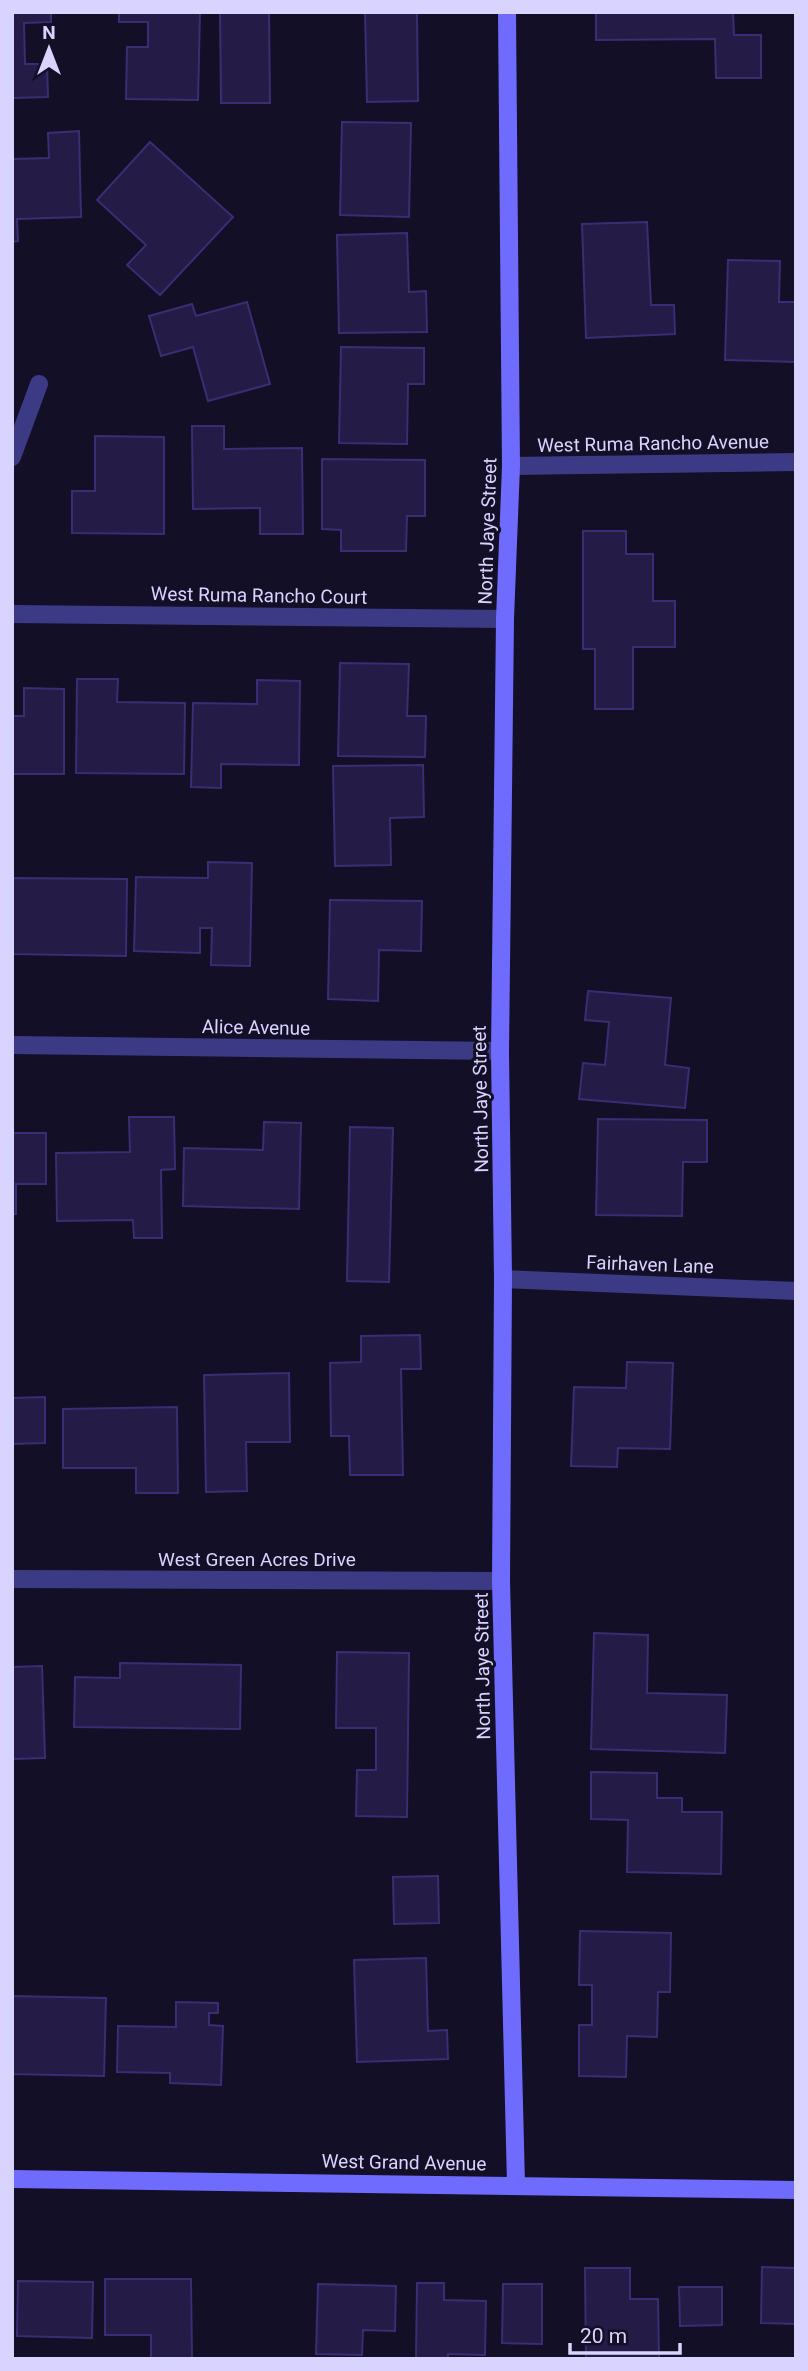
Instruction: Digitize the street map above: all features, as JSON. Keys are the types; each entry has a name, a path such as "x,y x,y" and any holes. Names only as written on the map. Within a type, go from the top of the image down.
{"street":[{"name":"North Jaye Street","path":"507,12 511,466 505,619 500,1051 503,1279 501,1581 516,2184"},
{"path":"12,457 39,384"},
{"name":"West Ruma Rancho Avenue","path":"511,466 796,462"},
{"name":"West Ruma Rancho Court","path":"12,614 505,619"},
{"name":"Alice Avenue","path":"12,1045 500,1051"},
{"name":"Fairhaven Lane","path":"503,1279 796,1291"},
{"name":"West Green Acres Drive","path":"12,1579 501,1581"},
{"name":"West Grand Avenue","path":"12,2179 796,2190"}],"building":[{"path":"12,12 51,12 51,22 24,23 25,64 47,64 48,97 12,98"},
{"path":"119,12 200,12 198,100 126,99 127,47 148,47 148,22 119,22"},
{"path":"220,12 269,12 270,103 221,103"},
{"path":"365,12 417,12 418,101 367,102"},
{"path":"596,12 733,12 734,35 761,35 761,78 716,78 715,39 596,40"},
{"path":"342,122 411,123 409,217 340,215"},
{"path":"79,131 81,217 17,219 18,241 12,242 12,159 49,158 48,133"},
{"path":"150,142 233,217 160,295 127,265 146,245 97,200"},
{"path":"647,222 651,305 674,305 675,334 586,338 582,224"},
{"path":"407,233 409,292 426,291 427,332 339,333 337,235"},
{"path":"728,260 780,261 779,302 796,302 796,362 725,360"},
{"path":"247,302 270,384 208,401 193,347 161,356 149,316 192,304 196,316"},
{"path":"341,347 424,348 424,384 408,384 407,444 339,443"},
{"path":"192,426 224,426 224,449 302,448 303,534 260,534 260,508 193,509"},
{"path":"95,436 164,437 164,534 72,533 72,491 95,491"},
{"path":"322,459 425,460 425,516 407,516 406,551 341,551 341,530 322,529"},
{"path":"583,531 626,531 626,554 653,554 653,601 675,601 675,647 633,647 633,709 595,709 595,649 583,649"},
{"path":"340,663 409,664 407,716 426,716 425,757 338,756"},
{"path":"77,679 118,679 117,702 185,703 184,774 76,773"},
{"path":"257,680 300,681 299,765 221,764 221,788 191,787 193,703 257,704"},
{"path":"24,688 64,689 64,774 12,774 12,716 24,716"},
{"path":"423,765 424,817 390,818 391,865 335,866 333,766"},
{"path":"208,862 252,863 250,966 211,965 212,928 200,928 200,953 134,951 136,877 208,878"},
{"path":"12,878 127,879 126,956 12,954"},
{"path":"330,900 422,901 421,951 379,950 378,1001 328,999"},
{"path":"588,991 671,998 665,1065 689,1068 685,1108 579,1099 583,1063 605,1065 609,1022 585,1020"},
{"path":"129,1117 174,1117 175,1169 161,1170 162,1238 134,1238 133,1220 57,1221 56,1153 130,1152"},
{"path":"598,1119 707,1120 707,1162 683,1162 682,1216 596,1215"},
{"path":"264,1122 301,1123 299,1209 183,1206 184,1148 263,1150"},
{"path":"350,1127 393,1128 389,1282 347,1281"},
{"path":"12,1133 46,1133 46,1184 16,1184 16,1214 12,1214"},
{"path":"420,1335 421,1369 401,1369 403,1475 350,1475 349,1436 331,1436 330,1363 361,1362 361,1336"},
{"path":"627,1362 673,1363 670,1449 618,1448 617,1467 571,1466 574,1387 626,1388"},
{"path":"289,1373 290,1442 246,1442 247,1491 206,1492 204,1375"},
{"path":"45,1397 45,1443 12,1444 12,1398"},
{"path":"177,1407 178,1493 136,1493 136,1468 63,1468 63,1409"},
{"path":"594,1633 648,1635 647,1693 727,1695 725,1753 591,1749"},
{"path":"337,1652 409,1653 407,1817 356,1816 357,1770 376,1770 376,1728 336,1728"},
{"path":"120,1663 241,1665 240,1729 74,1727 75,1677 120,1678"},
{"path":"42,1666 45,1758 12,1759 12,1667"},
{"path":"591,1772 657,1773 657,1798 682,1798 682,1812 722,1812 721,1874 627,1872 628,1820 591,1819"},
{"path":"438,1876 439,1923 394,1924 393,1877"},
{"path":"580,1931 671,1933 670,1992 658,1992 657,2037 627,2036 626,2077 579,2076 579,2025 592,2025 592,1985 579,1985"},
{"path":"426,1958 428,2031 447,2030 448,2059 357,2062 354,1960"},
{"path":"12,1996 106,1998 104,2076 12,2074"},
{"path":"176,2002 218,2003 218,2013 209,2013 209,2025 223,2026 221,2085 170,2083 170,2073 117,2072 118,2026 176,2027"},
{"path":"762,2267 796,2268 796,2324 761,2323"},
{"path":"585,2268 630,2268 630,2299 658,2299 659,2359 586,2359"},
{"path":"105,2279 191,2279 192,2359 151,2359 151,2335 105,2335"},
{"path":"18,2281 93,2282 92,2338 17,2336"},
{"path":"417,2283 444,2283 444,2300 486,2301 485,2355 448,2354 448,2359 416,2359"},
{"path":"318,2284 396,2286 395,2331 363,2330 362,2355 316,2354"},
{"path":"503,2284 542,2284 542,2344 502,2343"},
{"path":"679,2287 722,2287 722,2325 680,2326"}]}
